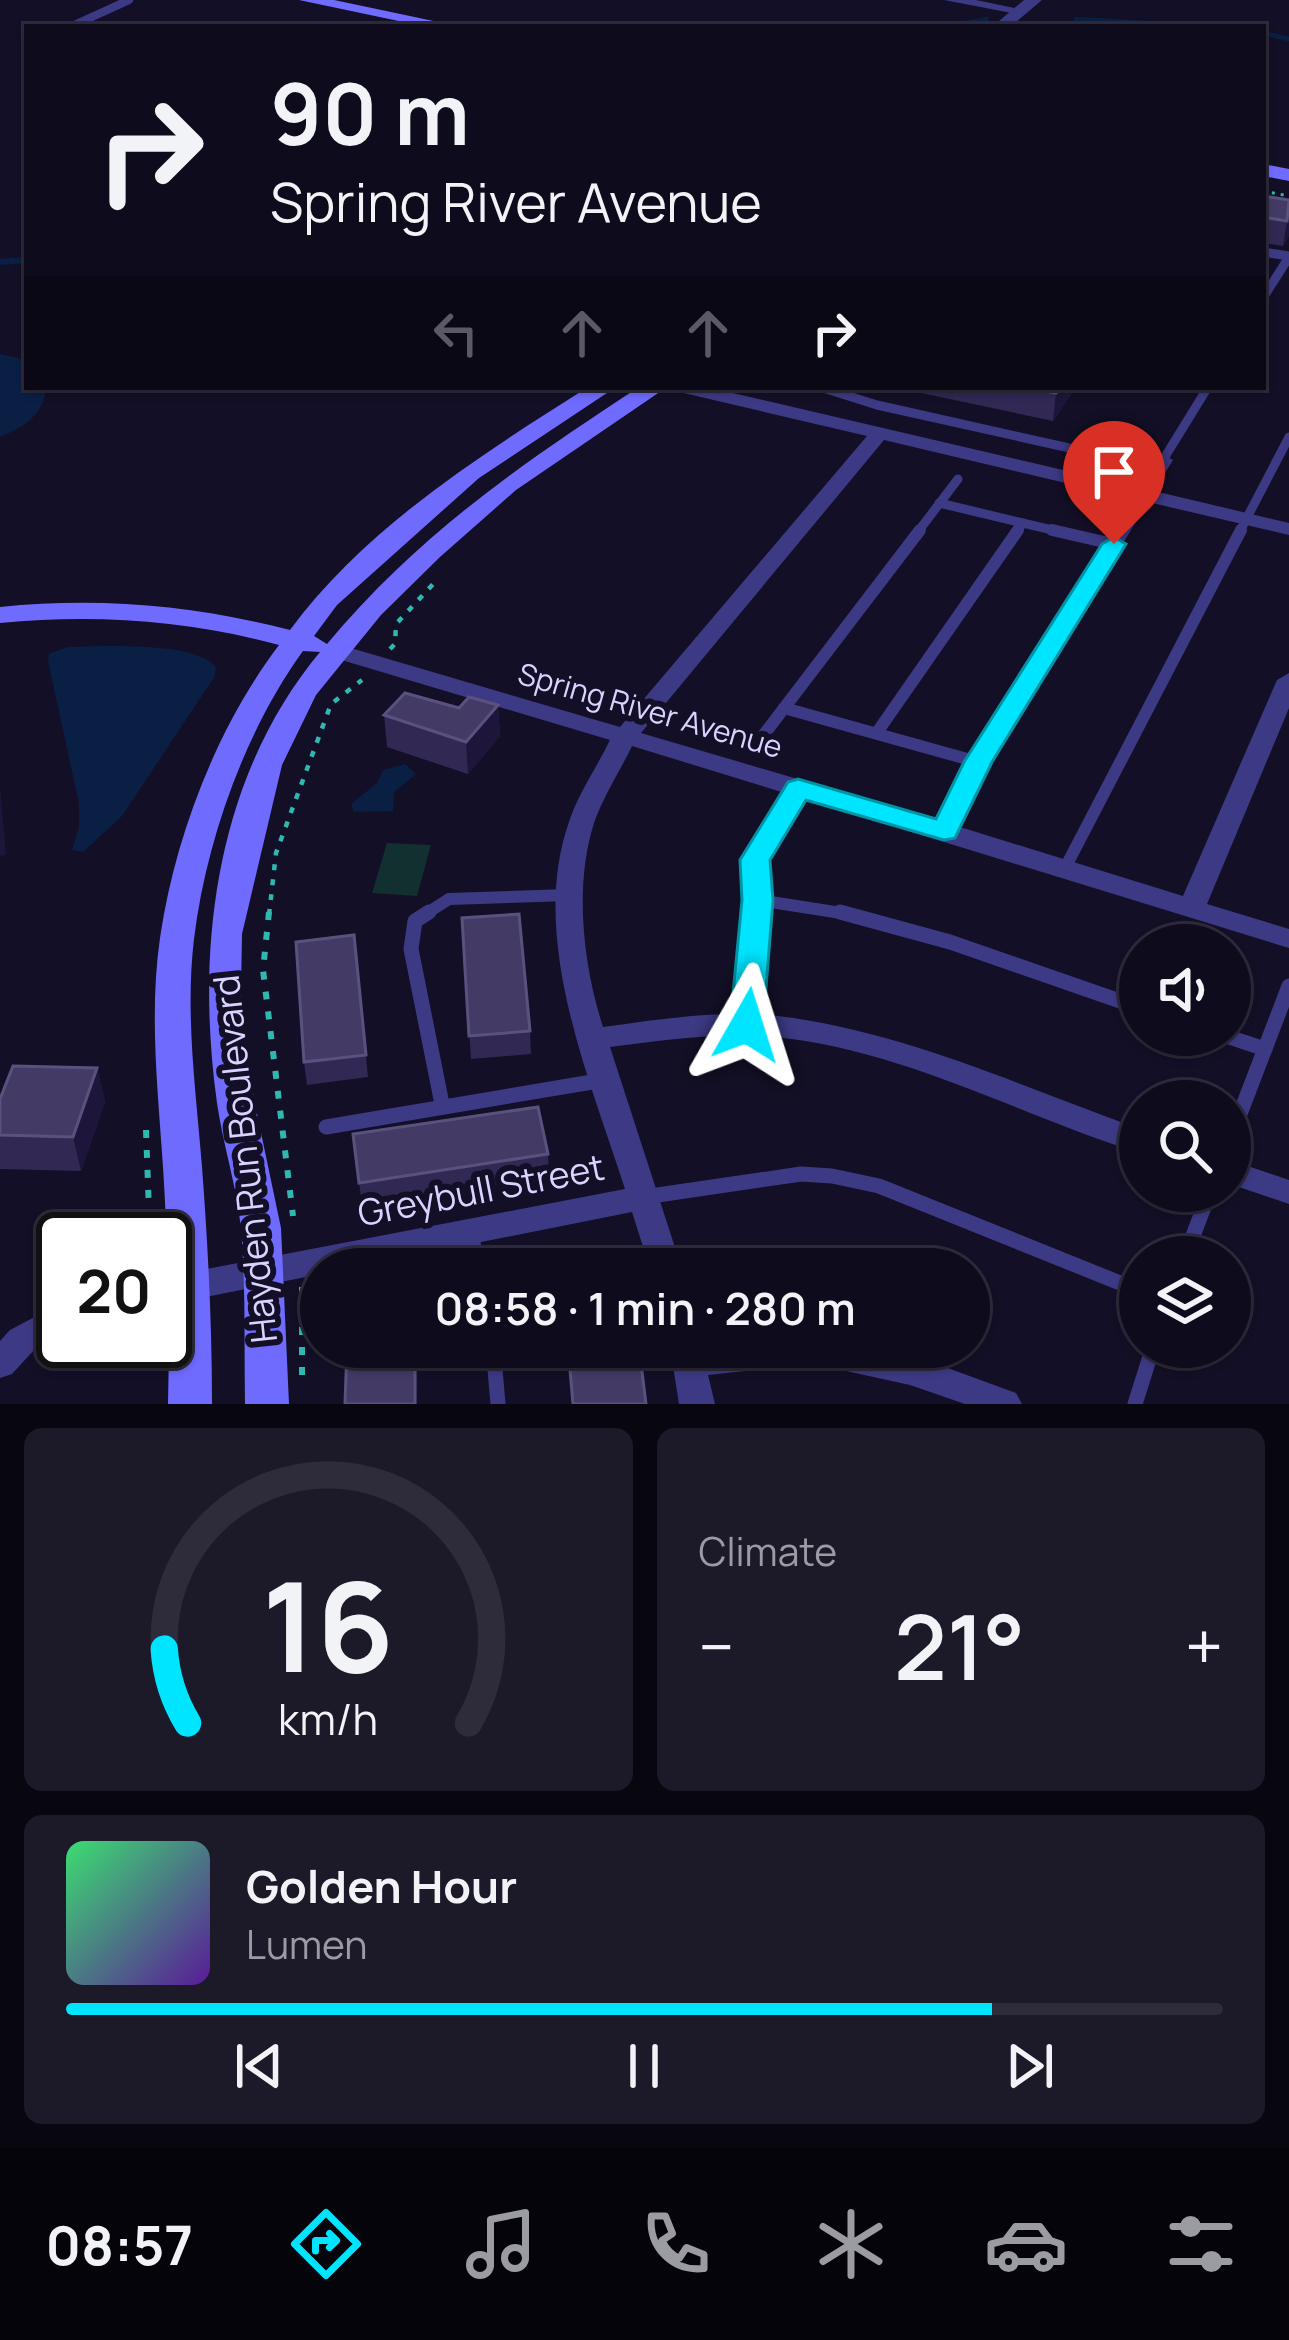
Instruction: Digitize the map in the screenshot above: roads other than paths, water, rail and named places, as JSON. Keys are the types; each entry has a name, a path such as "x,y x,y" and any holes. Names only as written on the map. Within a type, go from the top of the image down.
{"main road":[{"path":"307,0 438,24"},
{"name":"Hayden Run Boulevard","path":"177,1212 172,1024 177,939 194,857 262,688 294,640 374,554 454,487 600,390"},
{"name":"Hayden Run Boulevard","path":"267,1404 283,1271 223,1019 225,934 266,765 302,693 430,550 507,485 650,390"},
{"path":"0,615 72,606 125,607 194,616 336,651"},
{"name":"Hayden Run Boulevard","path":"186,1368 190,1404"}],"street":[{"path":"950,0 1026,5"},
{"path":"694,390 1289,529"},
{"path":"659,1248 581,1004 570,895 581,823 623,739 878,435"},
{"path":"944,831 978,762 1161,464"},
{"name":"Spring River Avenue","path":"336,651 1289,939"},
{"path":"1190,908 1289,680"},
{"path":"593,1039 747,1025 850,1042 1119,1134"},
{"path":"1251,1179 1289,1192"},
{"name":"Greybull Street","path":"192,1287 643,1198"},
{"path":"7,1345 36,1330"},
{"path":"690,1368 697,1404"},
{"path":"898,1368 1004,1404"}],"lane":[{"path":"77,24 129,0"},
{"path":"1266,293 1289,257"},
{"path":"1266,271 1278,273"},
{"path":"830,390 877,405 1161,464 1206,390"},
{"path":"1064,870 1289,437"},
{"path":"762,737 958,478"},
{"path":"939,503 1114,544"},
{"path":"878,731 1023,523"},
{"path":"784,708 978,762"},
{"path":"747,1025 758,900 755,860 798,788"},
{"path":"442,1104 411,949 415,921 430,906 449,898 570,895"},
{"path":"758,900 807,903 863,917 1119,1001"},
{"path":"1251,1085 1289,986"},
{"path":"1251,1044 1265,1049"},
{"path":"326,1127 605,1080"},
{"path":"643,1198 801,1174 832,1176 879,1186 1119,1283"},
{"path":"471,1231 474,1248"},
{"path":"495,1368 498,1404"},
{"path":"1135,1404 1147,1368"}],"water":[{"path":"0,354 24,359 24,390 46,390 31,419 0,437"},
{"path":"67,647 169,649 216,667 215,676 122,816 83,852 72,850 79,804 48,661 49,654"},
{"path":"405,764 416,774 394,792 393,811 354,812 351,804 377,783 383,770"}],"waterway":[{"path":"960,24 987,19"},
{"path":"1076,19 1165,24"},
{"path":"1266,34 1289,39"},
{"path":"0,262 24,260"}]}
